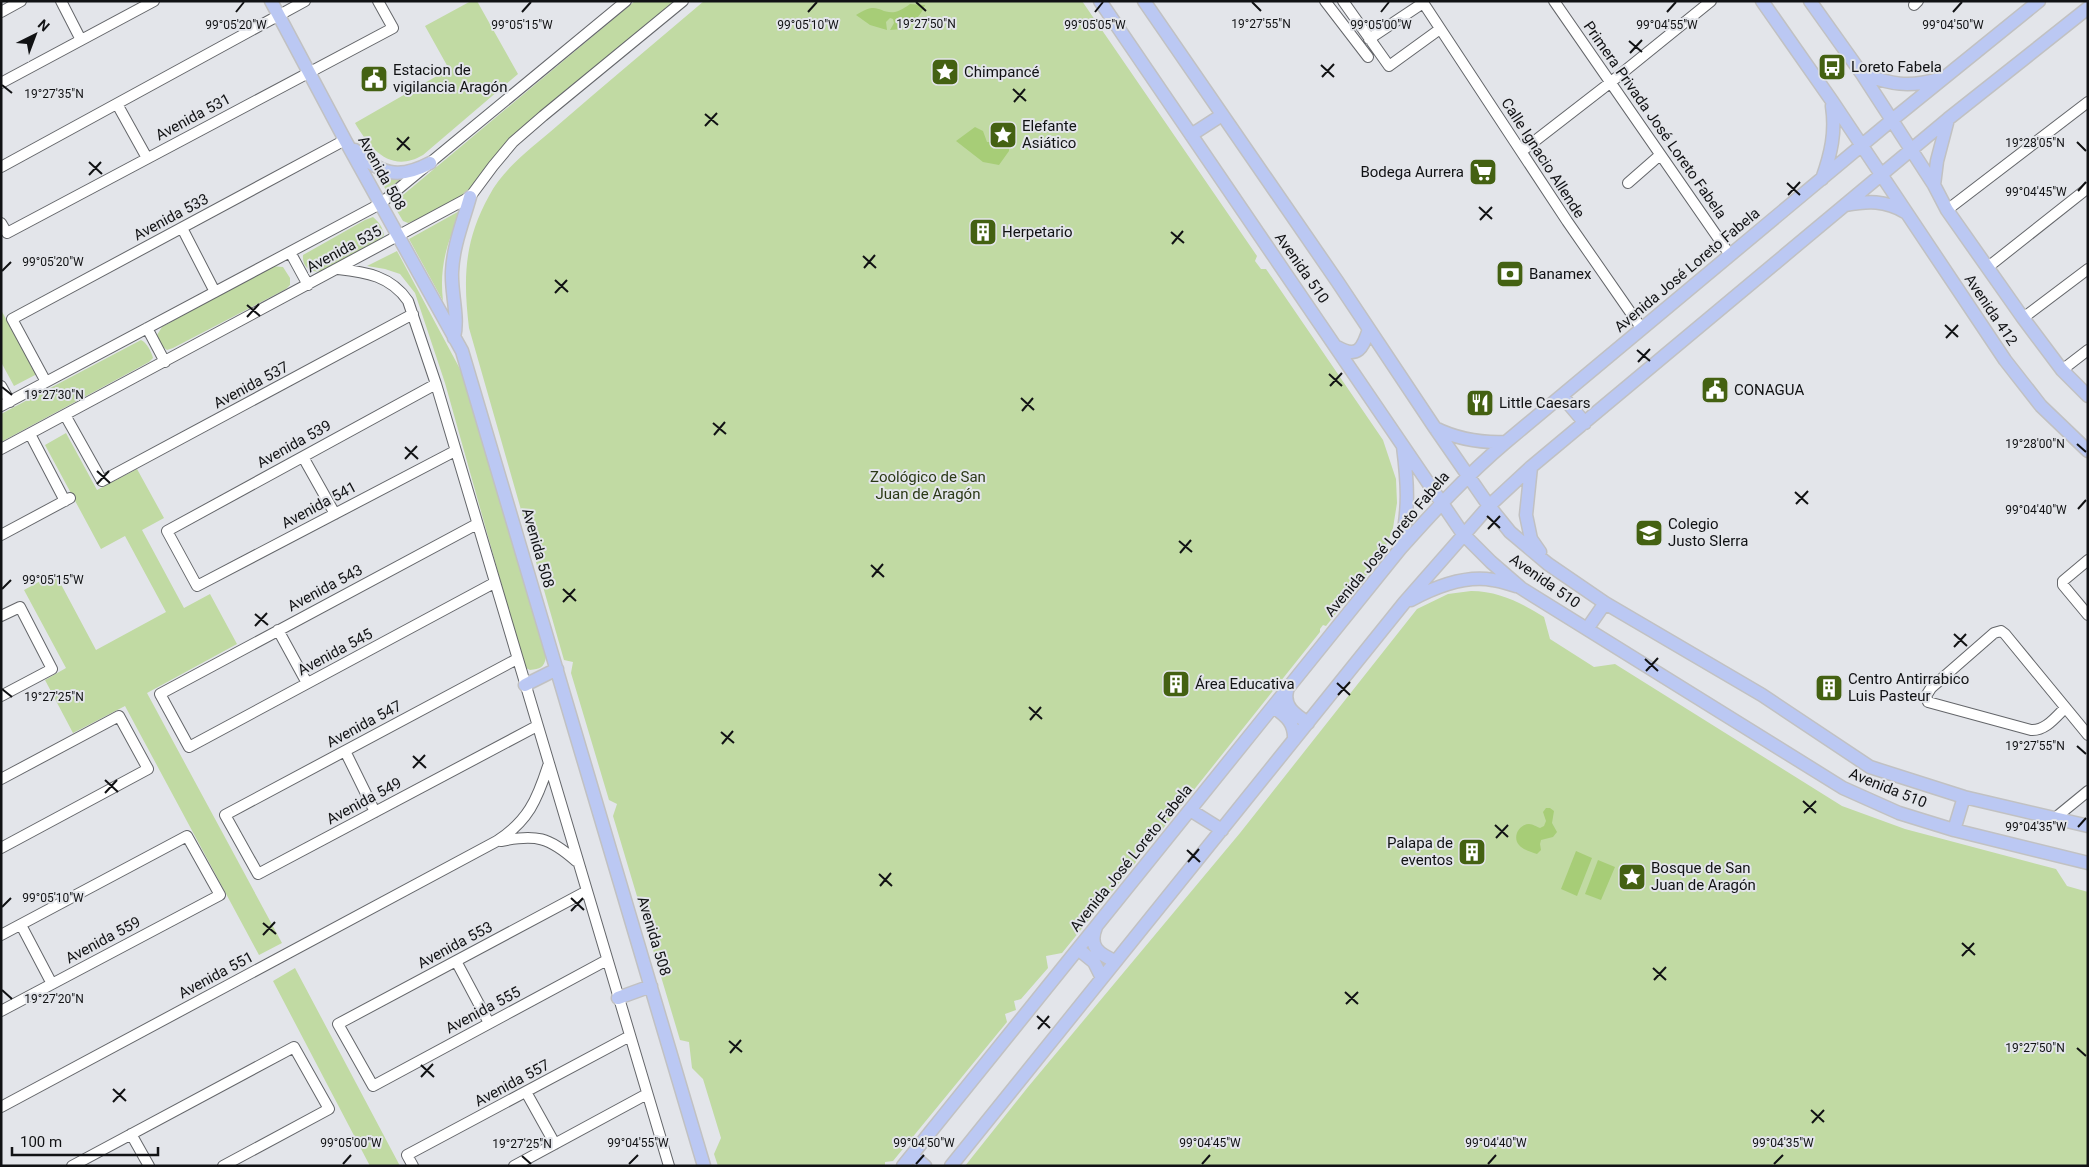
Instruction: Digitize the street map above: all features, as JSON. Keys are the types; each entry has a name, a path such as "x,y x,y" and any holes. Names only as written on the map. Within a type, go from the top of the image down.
{"main road":[{"name":"Avenida 508","path":"271,1 345,140 462,351 704,1166"},
{"name":"Avenida 510","path":"1100,1 1463,534 1491,562 1521,588 1843,788 1899,813 1954,830 2088,863"},
{"name":"Avenida 510","path":"1144,1 1435,428 1489,506 1510,532 1548,564 1605,603 1762,695 1870,767 1964,797 2088,826"},
{"name":"Avenida 412","path":"1762,1 1832,101 2005,360 2041,406 2088,452"},
{"name":"Avenida 412","path":"1810,1 1862,74 1934,185 1947,210 2023,318 2062,370 2088,396"},
{"name":"Avenida José Loreto Fabela","path":"904,1166 1400,550 1468,475 1892,120 2039,1"},
{"path":"951,1166 1404,603 1489,506 1531,467 1948,119 2088,8"},
{"path":"1862,74 1885,82 1912,86 1944,78"},
{"path":"1821,180 1830,156 1833,139 1835,122 1832,101"},
{"path":"1191,135 1222,115"},
{"path":"1934,185 1937,161 1948,119"},
{"path":"345,140 366,161 389,172 403,173 415,171 430,163"},
{"path":"454,338 457,326 452,272 458,231 470,197"},
{"path":"1845,205 1880,202 1894,205 1906,212"},
{"path":"1337,347 1352,353 1359,350 1366,340 1369,329"},
{"path":"1562,396 1585,423"},
{"path":"1435,428 1450,436 1489,442 1506,442"},
{"path":"1400,550 1406,522 1408,498 1402,443"},
{"path":"1531,467 1526,516 1530,539 1548,564"},
{"path":"1404,603 1426,591 1462,580 1493,580 1521,588"},
{"path":"1587,629 1605,603"},
{"path":"525,685 557,669"},
{"path":"1287,690 1285,699 1289,707 1308,723"},
{"path":"1273,707 1292,724 1295,731 1294,740"},
{"path":"1954,830 1964,797"},
{"path":"1190,810 1222,830"},
{"path":"1096,928 1092,936 1094,944 1104,956 1115,961"},
{"path":"1078,949 1094,962 1102,978"},
{"path":"618,998 652,986"},
{"path":"912,1155 925,1166"}],"street":[{"path":"1,12 22,1"},
{"path":"61,1 81,40"},
{"path":"1,83 154,1"},
{"path":"1,167 305,1"},
{"name":"Avenida 531","path":"1,223 6,233 393,28 378,1"},
{"name":"Avenida 535","path":"5,404 380,204 626,1"},
{"name":"Avenida 535","path":"1,449 470,197 513,142 683,1"},
{"path":"1325,1 1368,58"},
{"name":"Primera Privada José Loreto Fabela","path":"1554,1 1730,255"},
{"path":"1522,151 1711,1"},
{"path":"1369,39 1422,2"},
{"name":"Calle Ignacio Allende","path":"1422,2 1567,221 1642,329"},
{"path":"1348,3 1369,39 1389,66 1440,29"},
{"path":"1947,210 2088,102"},
{"path":"117,104 147,158"},
{"name":"Avenida 533","path":"46,382 12,319 345,140"},
{"path":"1628,183 1660,155"},
{"path":"1988,268 2088,188"},
{"path":"182,228 215,292"},
{"path":"290,252 308,285"},
{"path":"2023,318 2088,268"},
{"path":"338,269 376,275 392,283 401,290 413,314 436,384 668,1165"},
{"name":"Avenida 537","path":"65,415 102,481 413,314"},
{"path":"147,328 165,362"},
{"path":"2062,370 2088,350"},
{"name":"Avenida 539","path":"197,586 166,531 436,384"},
{"path":"1,386 5,404"},
{"path":"1,535 67,500 30,434"},
{"name":"Avenida 541","path":"197,586 455,451"},
{"path":"303,456 335,514"},
{"name":"Avenida 543","path":"189,747 161,698 161,693 477,524"},
{"path":"2088,560 2062,581 2063,585 2088,615"},
{"name":"Avenida 545","path":"189,747 494,583"},
{"path":"1,616 20,607 52,669 1,696"},
{"path":"278,630 307,684"},
{"path":"2066,708 2038,731 1928,702 1926,696 1931,688 1994,634 2001,631 2005,634 2066,708 2088,736"},
{"name":"Avenida 547","path":"258,874 225,815 517,659"},
{"path":"1,779 119,716 148,769 1,848"},
{"name":"Avenida 549","path":"258,874 537,726"},
{"path":"345,751 375,812"},
{"name":"Avenida 551","path":"1,1107 497,842 512,832 525,818 540,790 548,766"},
{"path":"2055,818 2088,791"},
{"name":"Avenida 559","path":"1,1011 220,895 187,836 21,925"},
{"name":"Avenida 551","path":"497,842 523,837 543,839 559,846 577,862"},
{"name":"Avenida 553","path":"373,1086 338,1024 587,892"},
{"path":"1,935 21,925 52,984"},
{"name":"Avenida 555","path":"373,1086 607,960"},
{"path":"456,961 490,1023"},
{"name":"Avenida 557","path":"413,1166 407,1155 630,1036"},
{"path":"72,1166 294,1047 329,1109 223,1166"},
{"path":"526,1092 555,1144"},
{"path":"514,1166 647,1094"},
{"path":"132,1134 149,1166"}],"green space":[{"path":"471,1 477,1 518,74 423,155 401,162 383,156 367,142 355,123 449,69 425,26"},
{"path":"635,1 675,1 522,128 468,193 416,220 408,223 403,221 394,206 397,200"},
{"name":"Zoológico de San Juan de Aragón","path":"704,1 1082,1 1257,256 1255,261 1261,269 1266,269 1383,440 1396,479 1397,503 1393,528 1377,562 1326,626 1323,625 1320,632 1153,841 1135,846 1136,862 1062,953 1046,956 1048,968 1021,999 1014,1001 1016,1010 1005,1014 1007,1022 893,1161 885,1162 885,1166 718,1166 714,1154 721,1138 703,1079 692,1068 689,1042 680,1040 613,816 617,804 609,800 571,673 573,662 564,660 469,328 466,293 467,260 474,229 495,186 529,150"},
{"path":"376,174 391,178 403,178 386,190"},
{"path":"463,209 449,243 443,265 443,301 409,239"},
{"path":"373,217 383,230 384,235 381,239 321,271 313,271 305,266 303,255"},
{"path":"397,251 460,369 467,387 546,657 543,666 539,668 530,670 526,668 521,654 445,383 415,293 400,274 367,266"},
{"path":"271,266 283,267 290,278 290,285 286,289 173,348 167,350 162,346 157,335 162,327"},
{"path":"1,310 37,374 14,386 1,362"},
{"path":"141,340 147,345 152,355 153,358 149,362 1,442 1,414"},
{"path":"66,433 97,490 137,469 164,518 142,530 184,608 210,594 237,644 147,693 282,943 259,955 125,706 73,733 45,680 66,668 24,590 55,573 96,650 166,612 125,536 101,549 45,445"},
{"name":"Bosque de San Juan de Aragón","path":"1471,591 1500,596 1544,617 1550,639 1594,667 1615,664 1842,806 1905,829 2056,869 2067,886 2088,892 2088,1166 965,1166 1028,1087 1240,833 1417,609 1448,594"},
{"path":"295,968 400,1166 370,1166 273,981"}],"shaded area":[{"path":"910,4 925,5 920,15 912,23 896,30 890,30 894,23 893,19 890,18 886,22 887,30 870,25 856,15 869,8 895,12"},
{"path":"975,127 983,131 987,142 1005,142 1009,145 1009,151 999,165 983,162 956,141"},
{"path":"1546,808 1554,811 1552,823 1557,832 1553,837 1541,840 1541,850 1537,854 1527,851 1517,842 1516,835 1522,826 1525,825 1530,824 1540,828 1544,826 1546,821 1543,812"},
{"path":"1576,851 1592,858 1577,896 1561,889"},
{"path":"1598,860 1615,867 1601,900 1585,894"}],"place":[{"name":"Loreto Fabela","path":"1832,67"},
{"name":"Chimpancé","path":"945,72"},
{"name":"Estacion de vigilancia Aragón","path":"374,79"},
{"name":"Elefante Asiático","path":"1003,135"},
{"name":"Bodega Aurrera","path":"1483,172"},
{"name":"Herpetario","path":"983,232"},
{"name":"Banamex","path":"1510,274"},
{"name":"CONAGUA","path":"1715,390"},
{"name":"Little Caesars","path":"1480,403"},
{"name":"Colegio Justo SIerra","path":"1649,533"},
{"name":"Área Educativa","path":"1176,684"},
{"name":"Centro Antirrabico Luis Pasteur","path":"1829,688"},
{"name":"Palapa de eventos","path":"1472,852"},
{"name":"Bosque de San Juan de Aragón","path":"1632,877"}]}
